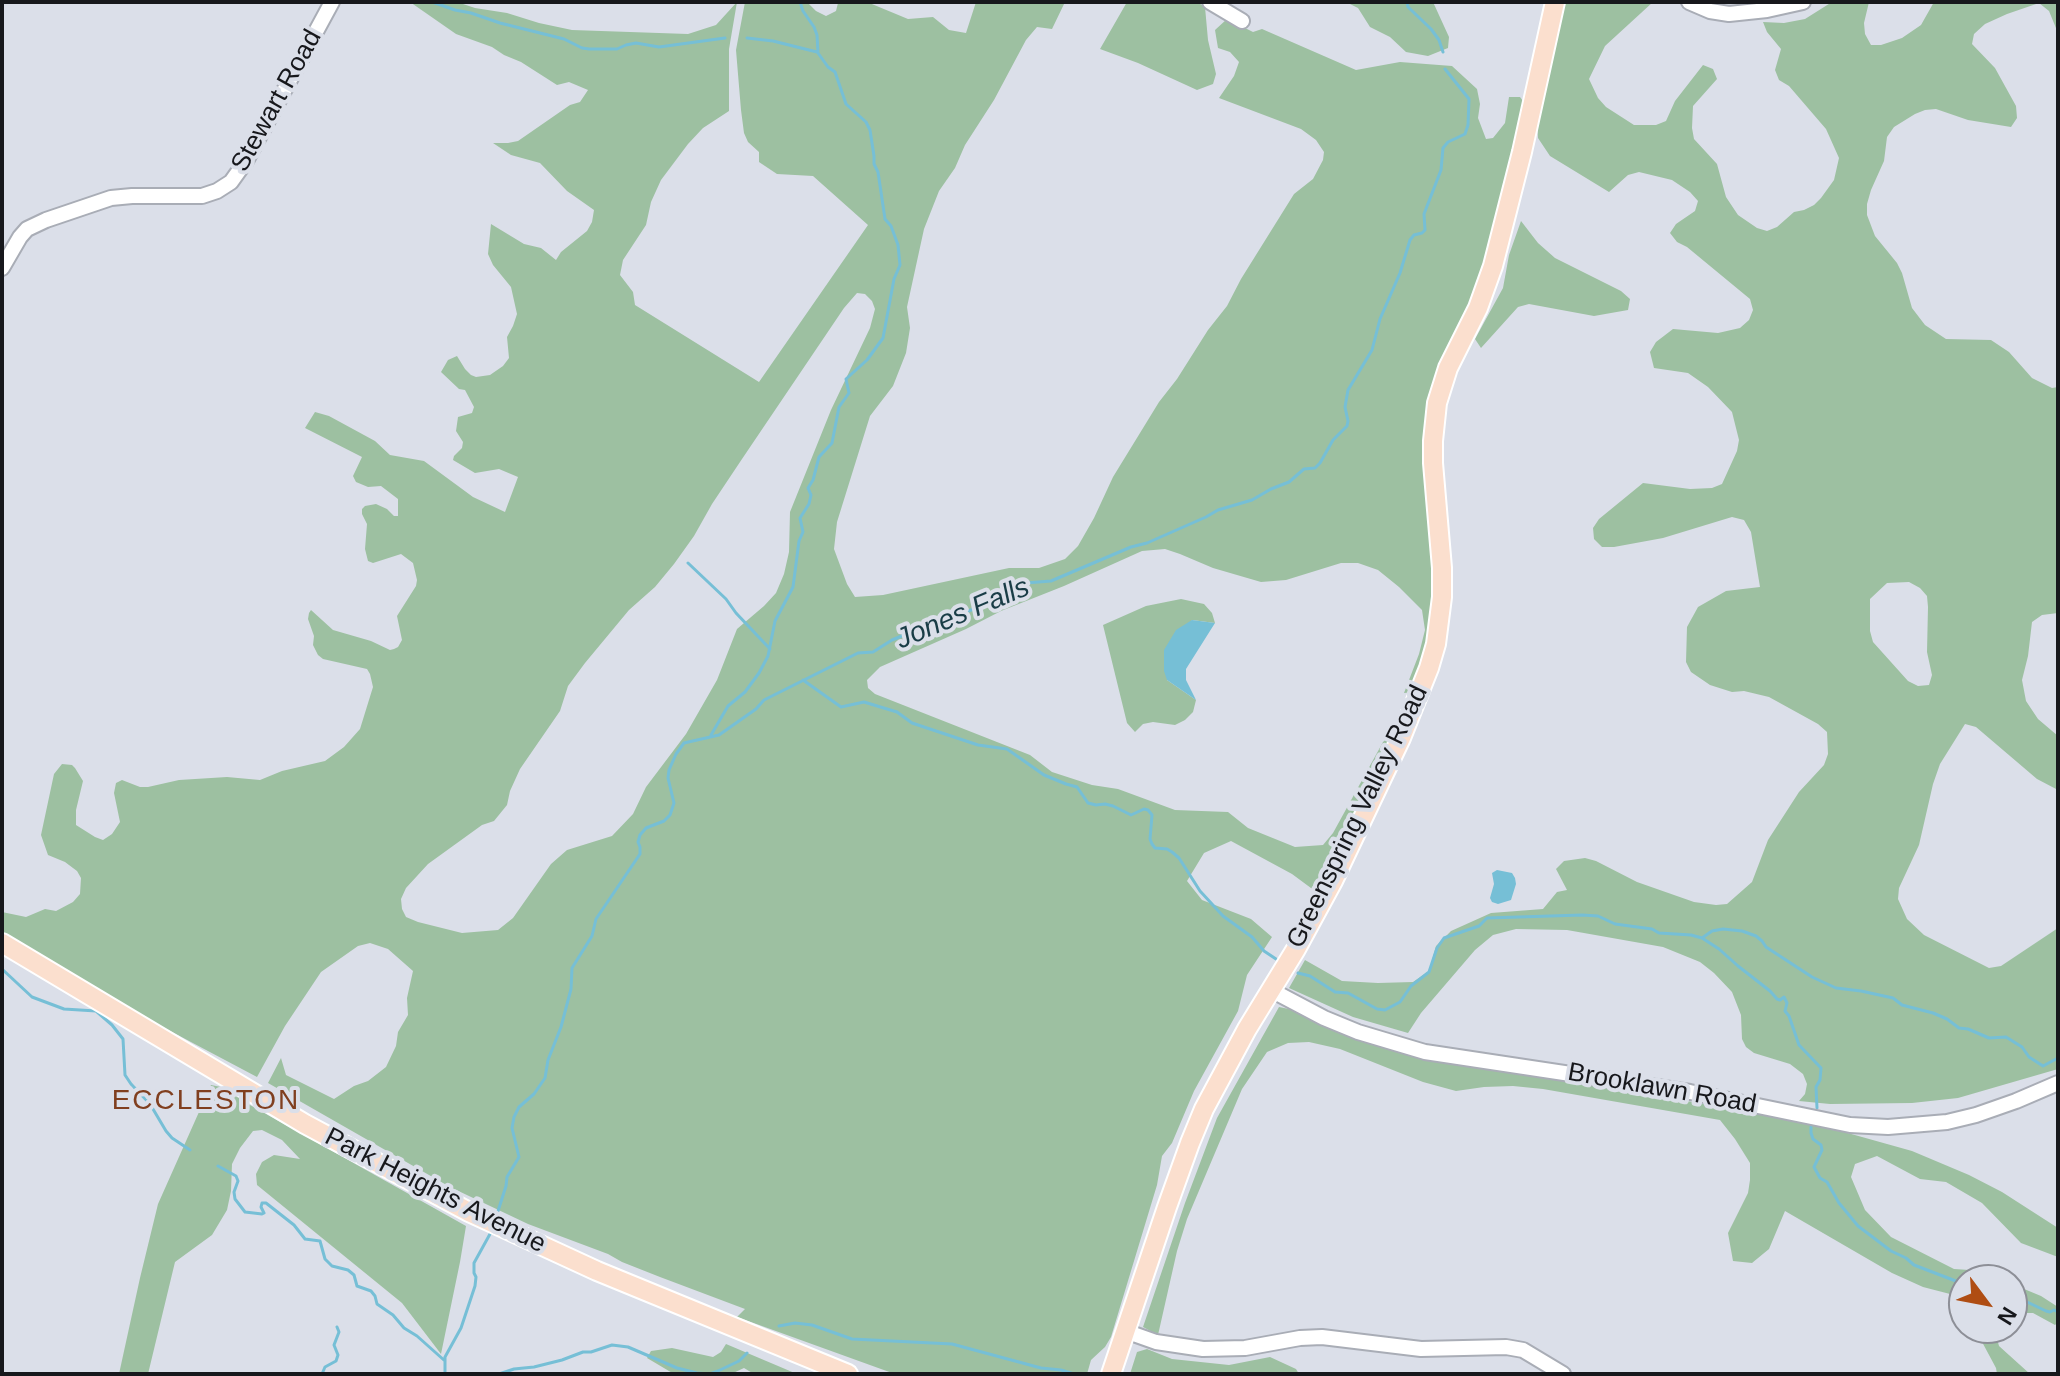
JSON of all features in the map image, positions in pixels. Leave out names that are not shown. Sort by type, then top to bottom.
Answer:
[{"type":"main road","name":"Greenspring Valley Road","points":[[1111,1374],[1195,1131],[1224,1070],[1316,914],[1358,830],[1406,727],[1436,644],[1442,597],[1433,463],[1437,403],[1448,368],[1478,308],[1493,266],[1555,2]]},
{"type":"main road","name":"Park Heights Avenue","points":[[2,943],[294,1117],[421,1187],[597,1271],[848,1374]]},
{"type":"street","name":"Stewart Road","points":[[2,268],[27,229],[46,220],[111,198],[202,196],[231,182],[246,161],[332,2]]},
{"type":"street","points":[[1210,2],[1242,21]]},
{"type":"street","points":[[1689,2],[1710,11],[1729,14],[1803,2]]},
{"type":"street","name":"Brooklawn Road","points":[[1271,990],[1358,1032],[1425,1052],[1690,1092],[1850,1125],[1888,1127],[1947,1122],[2016,1101],[2058,1083]]},
{"type":"street","points":[[1125,1331],[1156,1342],[1203,1349],[1245,1348],[1322,1337],[1421,1349],[1506,1347],[1523,1350],[1563,1374]]},
{"type":"green space","points":[[410,2],[457,2],[572,30],[688,34],[716,25],[737,2],[729,49],[729,111],[703,128],[661,180],[651,202],[646,225],[623,260],[620,275],[633,292],[635,305],[759,382],[868,225],[813,176],[777,174],[759,162],[759,152],[748,142],[744,133],[741,110],[736,50],[745,2],[807,2],[826,16],[836,11],[838,3],[867,2],[908,19],[933,17],[949,30],[966,33],[976,2],[1065,2],[1052,29],[1037,27],[1026,40],[939,191],[924,229],[907,307],[910,328],[906,353],[893,386],[870,416],[837,522],[834,549],[855,597],[883,595],[1009,568],[1039,568],[1065,559],[1078,546],[1113,477],[1159,402],[1227,306],[1294,194],[1313,179],[1323,160],[1324,152],[1316,140],[1301,129],[1219,98],[1234,76],[1239,62],[1230,52],[1218,48],[1215,30],[1227,19],[1253,32],[1262,29],[1356,70],[1400,62],[1452,66],[1477,89],[1480,104],[1478,118],[1486,139],[1493,138],[1505,123],[1509,97],[1520,97],[1526,105],[1480,284],[1439,369],[1436,609],[1429,649],[1413,692],[1404,693],[1425,630],[1422,610],[1378,570],[1358,563],[1341,563],[1286,580],[1261,582],[1165,549],[1142,551],[1001,611],[880,667],[867,680],[868,688],[875,694],[1030,755],[1052,772],[1092,785],[1118,789],[1175,810],[1228,812],[1248,828],[1295,847],[1323,845],[1333,833],[1383,742],[1395,730],[1315,891],[1292,874],[1231,841],[1204,853],[1187,881],[1202,900],[1251,919],[1272,937],[1247,975],[1238,1011],[1194,1091],[1172,1143],[1162,1156],[1157,1185],[1111,1337],[1091,1360],[1087,1374],[895,1374],[737,1317],[745,1309],[528,1224],[450,1187],[268,1083],[281,1058],[286,1075],[334,1099],[368,1081],[386,1067],[396,1046],[398,1032],[408,1015],[407,998],[413,971],[388,949],[370,943],[358,946],[321,972],[285,1026],[257,1077],[140,1015],[2,934],[2,912],[26,917],[45,909],[56,911],[73,902],[80,894],[81,878],[77,871],[48,855],[41,835],[54,774],[62,764],[72,765],[83,781],[76,825],[103,840],[112,834],[120,822],[114,793],[116,783],[122,780],[148,787],[179,780],[227,777],[260,780],[282,771],[325,761],[344,747],[360,729],[373,687],[370,674],[367,669],[323,659],[318,655],[313,645],[309,613],[311,610],[333,630],[394,649],[402,640],[397,616],[417,580],[413,563],[401,554],[373,563],[368,561],[365,549],[367,524],[362,509],[376,504],[398,516],[398,499],[381,486],[368,487],[356,482],[353,476],[362,457],[305,428],[315,412],[329,416],[375,441],[390,455],[424,461],[473,497],[505,512],[518,477],[499,469],[475,473],[453,460],[463,442],[456,431],[458,417],[472,413],[474,407],[465,390],[459,389],[441,372],[448,360],[457,356],[471,375],[490,375],[509,358],[507,337],[517,314],[511,287],[488,254],[491,224],[524,244],[541,248],[556,260],[561,252],[587,231],[592,222],[594,210],[567,191],[540,163],[511,155],[493,143],[518,141],[570,105],[580,102],[588,90],[569,82],[557,85],[492,47],[456,34]],"holes":[[[857,293],[865,294],[875,309],[870,328],[831,410],[790,512],[789,552],[776,593],[737,629],[717,680],[686,734],[646,787],[633,814],[612,836],[567,850],[551,864],[513,918],[498,930],[462,933],[406,917],[401,899],[406,888],[428,864],[482,825],[494,821],[507,805],[520,769],[560,711],[568,686],[629,610],[655,587],[674,564],[844,308]]]},
{"type":"green space","points":[[1127,2],[1197,2],[1205,7],[1216,74],[1213,84],[1197,90],[1100,49]]},
{"type":"green space","points":[[1346,2],[1433,2],[1449,37],[1448,48],[1428,56],[1406,52],[1390,37],[1370,27],[1358,8]]},
{"type":"green space","points":[[1562,2],[1653,2],[1605,46],[1589,79],[1598,98],[1606,107],[1634,125],[1656,125],[1666,121],[1675,101],[1703,65],[1713,69],[1717,79],[1693,106],[1694,139],[1717,164],[1726,197],[1738,215],[1767,231],[1821,198],[1834,180],[1839,158],[1826,129],[1789,86],[1779,80],[1775,70],[1781,49],[1763,22],[1784,23],[1805,19],[1832,2],[1869,2],[1865,34],[1871,45],[1881,45],[1902,38],[1921,25],[1934,2],[2058,2],[2058,33],[2049,11],[2039,3],[1985,24],[1974,34],[1972,44],[1995,68],[2016,106],[2017,118],[2011,127],[1968,120],[1936,109],[1915,114],[1894,127],[1887,137],[1884,161],[1871,190],[1867,215],[1875,236],[1897,263],[1912,308],[1925,325],[1946,339],[1991,340],[2009,352],[2032,378],[2052,388],[2058,387],[2058,613],[2042,615],[2032,622],[2022,680],[2026,701],[2038,719],[2058,736],[2058,790],[2037,779],[1976,727],[1965,724],[1940,764],[1919,845],[1899,888],[1898,899],[1907,919],[1924,935],[1989,968],[2001,966],[2058,928],[2058,1069],[1958,1098],[1912,1103],[1830,1104],[1799,1101],[1805,1094],[1807,1084],[1803,1074],[1790,1064],[1754,1053],[1746,1047],[1742,1039],[1741,1015],[1732,992],[1700,962],[1663,947],[1567,930],[1516,929],[1493,935],[1475,950],[1421,1013],[1408,1033],[1353,1017],[1289,988],[1305,960],[1342,981],[1413,982],[1429,971],[1436,946],[1451,931],[1491,913],[1543,909],[1557,892],[1567,890],[1556,869],[1564,861],[1585,858],[1637,882],[1694,902],[1727,904],[1752,882],[1768,840],[1799,792],[1824,765],[1828,754],[1827,732],[1818,724],[1769,697],[1744,691],[1732,692],[1710,685],[1691,672],[1686,662],[1687,627],[1698,607],[1726,591],[1760,587],[1751,532],[1744,520],[1732,517],[1663,538],[1614,547],[1602,547],[1594,539],[1593,528],[1599,519],[1643,483],[1690,489],[1712,488],[1722,484],[1739,440],[1732,412],[1708,387],[1688,373],[1654,368],[1650,352],[1656,342],[1673,329],[1718,333],[1740,328],[1749,320],[1753,310],[1750,299],[1677,242],[1670,233],[1676,224],[1695,211],[1698,201],[1690,192],[1672,180],[1639,172],[1628,175],[1609,192],[1550,156],[1538,138],[1537,120],[1554,54]],"holes":[[[1909,582],[1927,596],[1927,652],[1932,675],[1929,685],[1918,686],[1908,681],[1873,642],[1870,599],[1887,583]]]},
{"type":"green space","points":[[1521,221],[1555,258],[1621,291],[1630,299],[1628,310],[1594,316],[1529,304],[1518,307],[1481,348],[1475,339],[1503,288],[1509,255]]},
{"type":"green space","points":[[1181,599],[1204,604],[1212,613],[1215,623],[1192,620],[1167,680],[1196,700],[1193,712],[1175,725],[1153,722],[1143,724],[1135,732],[1127,723],[1103,625],[1146,606]]},
{"type":"green space","points":[[1279,1007],[1372,1044],[1461,1064],[1723,1107],[1837,1130],[1912,1151],[2002,1192],[2058,1228],[2058,1257],[2021,1243],[1982,1203],[1946,1182],[1920,1179],[1877,1156],[1855,1164],[1851,1177],[1865,1210],[1891,1237],[1948,1266],[1948,1293],[1923,1287],[1892,1273],[1785,1211],[1769,1249],[1752,1263],[1733,1261],[1728,1233],[1748,1193],[1750,1163],[1720,1120],[1543,1089],[1513,1086],[1456,1091],[1423,1082],[1340,1049],[1309,1042],[1288,1043],[1267,1052],[1242,1089],[1187,1219],[1158,1335],[1143,1327],[1217,1118]]},
{"type":"green space","points":[[211,1085],[221,1087],[466,1226],[441,1354],[402,1303],[257,1185],[256,1174],[262,1162],[274,1155],[300,1159],[282,1140],[262,1130],[253,1131],[232,1164],[227,1210],[212,1235],[175,1262],[148,1374],[119,1374],[158,1204]]},
{"type":"green space","points":[[2028,1291],[2058,1307],[2058,1322],[2055,1325],[2028,1313]]},
{"type":"green space","points":[[726,1344],[797,1374],[754,1374],[744,1368],[731,1374],[674,1374],[647,1358],[651,1351],[672,1348],[713,1357]]},
{"type":"green space","points":[[1983,1344],[1998,1344],[2030,1374],[1997,1374]]},
{"type":"green space","points":[[1147,1349],[1172,1359],[1229,1365],[1270,1357],[1296,1369],[1299,1374],[1130,1374],[1137,1352]]},
{"type":"water","points":[[1192,620],[1215,623],[1186,669],[1186,680],[1196,700],[1167,680],[1164,671],[1164,650],[1176,630]]},
{"type":"water","points":[[1497,870],[1512,873],[1516,884],[1511,900],[1498,904],[1490,898],[1494,884],[1492,873]]},
{"type":"waterway","points":[[432,2],[564,39],[589,49],[617,49],[636,43],[659,47],[725,38]]},
{"type":"waterway","points":[[711,735],[728,706],[745,692],[768,656],[775,621],[793,587],[803,532],[800,518],[811,495],[808,488],[819,457],[832,443],[839,407],[849,393],[846,379],[867,360],[883,338],[894,279],[900,265],[898,245],[885,219],[870,130],[866,122],[846,104],[835,72],[818,53],[817,35],[800,2]]},
{"type":"waterway","name":"Jones Falls","points":[[1407,2],[1408,7],[1439,40],[1443,52]]},
{"type":"waterway","points":[[747,38],[817,52]]},
{"type":"waterway","name":"Jones Falls","points":[[498,1211],[507,1177],[519,1157],[512,1128],[514,1117],[545,1078],[571,989],[572,968],[592,936],[596,919],[640,854],[640,835],[646,828],[664,821],[670,815],[674,803],[669,770],[684,743],[719,735],[764,700],[858,653],[873,652],[892,640],[926,626],[1005,598],[1018,586],[1051,581],[1147,543],[1218,510],[1252,500],[1289,482],[1304,469],[1315,468],[1333,440],[1347,426],[1345,407],[1348,390],[1372,350],[1380,319],[1410,240],[1425,230],[1424,214],[1441,170],[1443,148],[1465,134],[1468,125],[1469,99],[1445,69]]},
{"type":"waterway","points":[[688,563],[726,599],[770,649]]},
{"type":"waterway","points":[[803,680],[841,707],[864,702],[897,712],[912,723],[978,745],[1007,749],[1044,775],[1077,787],[1088,803],[1113,806],[1131,815],[1148,810],[1152,815],[1150,839],[1155,848],[1167,849],[1179,858],[1200,891],[1223,916],[1276,959]]},
{"type":"waterway","points":[[1298,973],[1310,976],[1335,992],[1348,993],[1377,1009],[1385,1010],[1400,1002],[1411,986],[1429,972],[1444,938],[1479,926],[1487,918],[1598,916],[1615,924],[1702,938],[1712,931],[1723,929],[1742,931],[1756,936],[1766,947],[1812,977],[1836,988],[1893,998],[1902,1005],[1947,1019],[1959,1028],[1989,1038],[2006,1037],[2043,1066],[2058,1058]]},
{"type":"waterway","points":[[1702,938],[1777,999],[1784,997],[1787,1003],[1785,1011],[1799,1045],[1821,1068],[1816,1087],[1817,1108]]},
{"type":"waterway","points":[[2,969],[32,997],[64,1009],[96,1011],[112,1025],[123,1039],[125,1075],[150,1104],[172,1138],[190,1150]]},
{"type":"waterway","points":[[1811,1127],[1813,1139],[1822,1150],[1814,1167],[1858,1226],[1914,1265],[1948,1278]]},
{"type":"waterway","points":[[218,1166],[236,1176],[235,1199],[245,1212],[262,1214],[262,1203],[266,1203],[294,1225],[305,1239],[320,1241],[325,1259],[332,1266],[354,1275],[357,1286],[371,1291],[377,1304],[445,1361]]},
{"type":"waterway","name":"Jones Falls","points":[[445,1374],[445,1357],[461,1328],[475,1286],[474,1263],[490,1234]]},
{"type":"waterway","points":[[2028,1302],[2046,1311],[2058,1312]]},
{"type":"waterway","points":[[779,1326],[795,1323],[812,1325],[852,1339],[952,1344],[1074,1374]]},
{"type":"waterway","points":[[322,1374],[338,1355],[334,1345],[339,1332],[337,1327]]},
{"type":"waterway","points":[[499,1374],[612,1345],[628,1347],[677,1368],[710,1374],[739,1361],[747,1353]]},
{"type":"district","name":"ECCLESTON","points":[[206,1101]]}]
